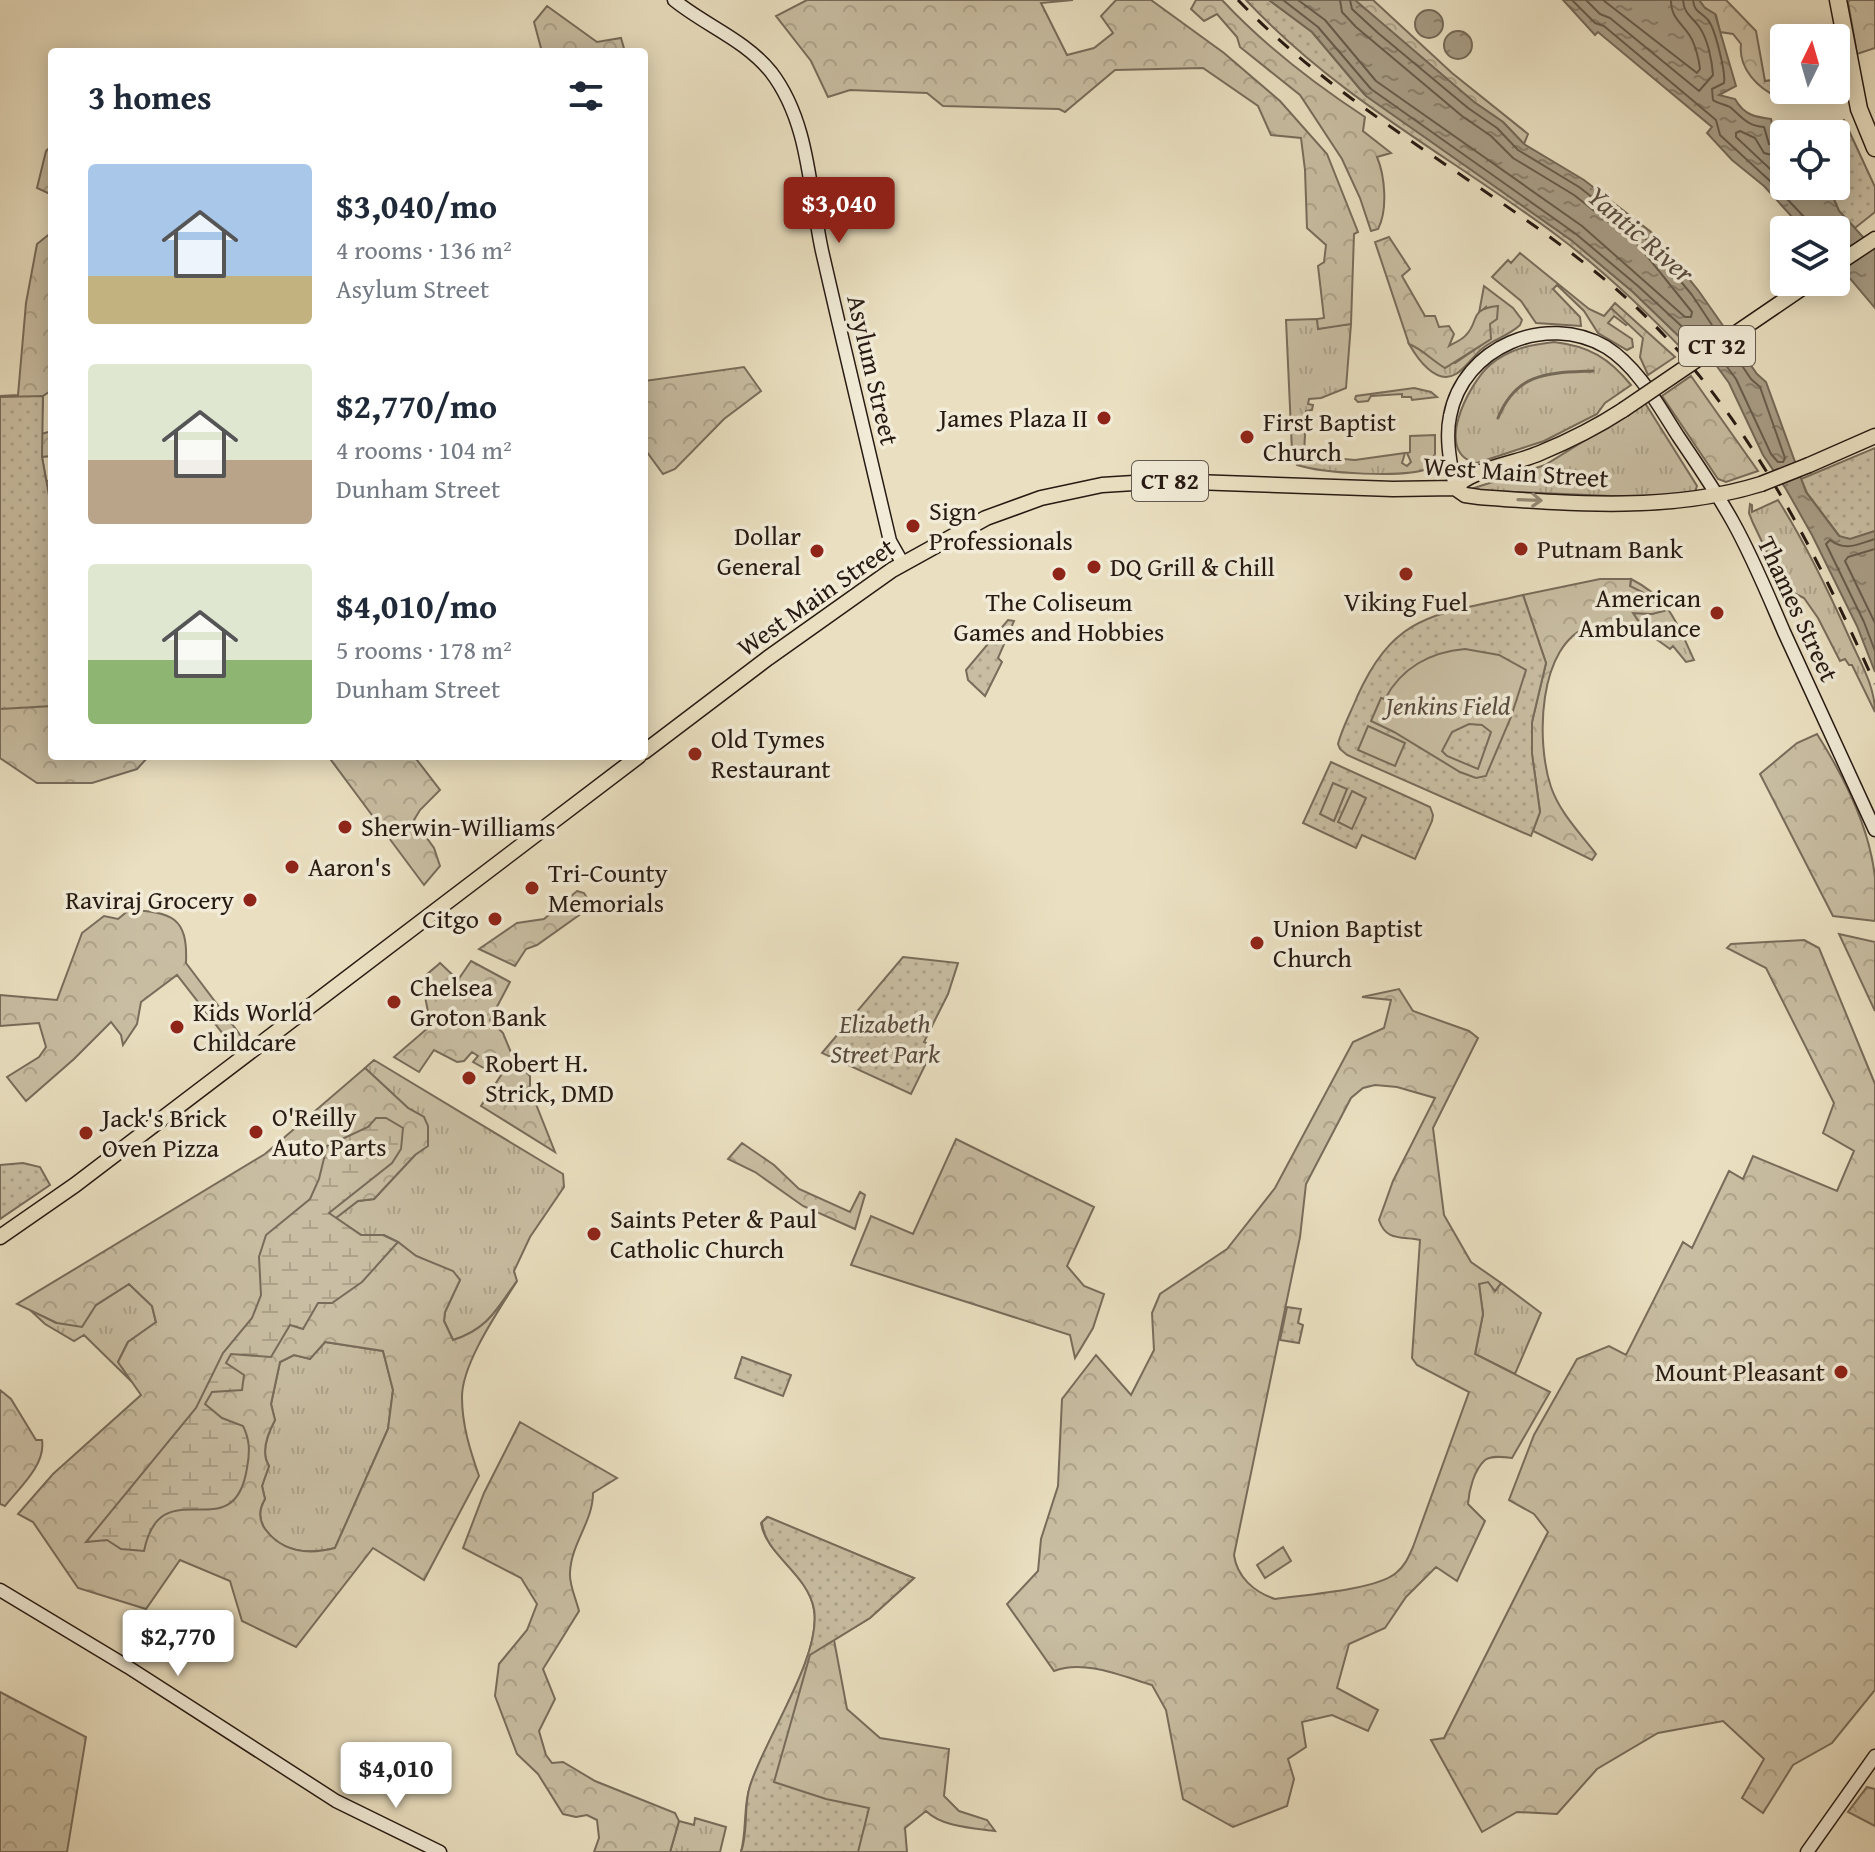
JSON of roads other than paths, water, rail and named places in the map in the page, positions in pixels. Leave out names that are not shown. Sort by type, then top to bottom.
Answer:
[{"type":"highway","points":[[1838,0],[1859,109],[1875,148]]},
{"type":"main road","points":[[1850,256],[1875,239]]},
{"type":"main road","name":"CT 32","points":[[1455,488],[1466,477],[1540,453],[1589,430],[1790,296]]},
{"type":"main road","name":"West Main Street","points":[[648,749],[793,640],[903,564],[963,529],[1007,509],[1064,492],[1102,485],[1166,481],[1393,489],[1455,488],[1472,496],[1612,503],[1672,502],[1717,496],[1761,484],[1875,436]]},
{"type":"main road","points":[[0,1237],[75,1185],[634,760]]},
{"type":"street","name":"Asylum Street","points":[[674,0],[752,52],[778,83],[793,112],[800,131],[822,249],[890,541],[903,564]]},
{"type":"street","name":"Thames Street","points":[[1455,488],[1448,424],[1462,383],[1476,364],[1495,350],[1523,337],[1550,333],[1591,340],[1623,361],[1656,403],[1741,538],[1875,830]]},
{"type":"street","points":[[0,1590],[128,1667],[336,1801],[440,1852]]},
{"type":"street","points":[[1807,1852],[1875,1756]]},
{"type":"water","name":"Yantic River","points":[[1269,0],[1355,0],[1474,102],[1503,122],[1524,144],[1584,180],[1651,232],[1766,382],[1806,492],[1839,536],[1850,539],[1875,531],[1875,672],[1857,626],[1812,535],[1763,455],[1729,383],[1713,361],[1691,348],[1633,292],[1571,240],[1366,96],[1312,32]]},
{"type":"water","points":[[1563,0],[1699,0],[1715,14],[1736,86],[1719,95],[1735,99],[1750,114],[1771,119],[1770,193],[1732,160],[1707,133],[1712,127],[1598,32],[1595,35]]},
{"type":"water","points":[[1429,10],[1439,14],[1443,24],[1439,34],[1429,38],[1419,34],[1415,24],[1419,14]]},
{"type":"water","points":[[1458,31],[1468,35],[1472,45],[1468,55],[1458,59],[1448,55],[1444,45],[1448,35]]},
{"type":"water","points":[[1777,200],[1834,200],[1844,216],[1791,216]]},
{"type":"water","points":[[1850,223],[1875,250],[1875,308],[1850,279]]},
{"type":"waterway","points":[[1498,418],[1515,391],[1525,383],[1549,374],[1593,371]]},
{"type":"railway","points":[[1238,0],[1280,41],[1325,78],[1563,247],[1654,324],[1731,417],[1764,468],[1823,574],[1875,684]]},
{"type":"place","name":"James Plaza II","points":[[1104,418]]},
{"type":"place","name":"First Baptist Church","points":[[1247,437]]},
{"type":"place","name":"Sign Professionals","points":[[913,526]]},
{"type":"place","name":"Putnam Bank","points":[[1521,549]]},
{"type":"place","name":"Dollar General","points":[[817,551]]},
{"type":"place","name":"DQ Grill & Chill","points":[[1094,567]]},
{"type":"place","name":"The Coliseum Games and Hobbies","points":[[1059,574]]},
{"type":"place","name":"Viking Fuel","points":[[1406,574]]},
{"type":"place","name":"American Ambulance","points":[[1717,613]]},
{"type":"place","name":"Old Tymes Restaurant","points":[[695,754]]},
{"type":"place","name":"Sherwin-Williams","points":[[345,827]]},
{"type":"place","name":"Aaron's","points":[[292,867]]},
{"type":"place","name":"Tri-County Memorials","points":[[532,888]]},
{"type":"place","name":"Raviraj Grocery","points":[[250,900]]},
{"type":"place","name":"Citgo","points":[[495,919]]},
{"type":"place","name":"Union Baptist Church","points":[[1257,943]]},
{"type":"place","name":"Chelsea Groton Bank","points":[[394,1002]]},
{"type":"place","name":"Kids World Childcare","points":[[177,1027]]},
{"type":"place","name":"Robert H. Strick, DMD","points":[[469,1078]]},
{"type":"place","name":"O'Reilly Auto Parts","points":[[256,1132]]},
{"type":"place","name":"Jack's Brick Oven Pizza","points":[[86,1133]]},
{"type":"place","name":"Saints Peter & Paul Catholic Church","points":[[594,1234]]},
{"type":"place","name":"Mount Pleasant","points":[[1841,1372]]},
{"type":"park label","name":"Jenkins Field","points":[[1448,706]]},
{"type":"park label","name":"Elizabeth Street Park","points":[[885,1039]]}]
